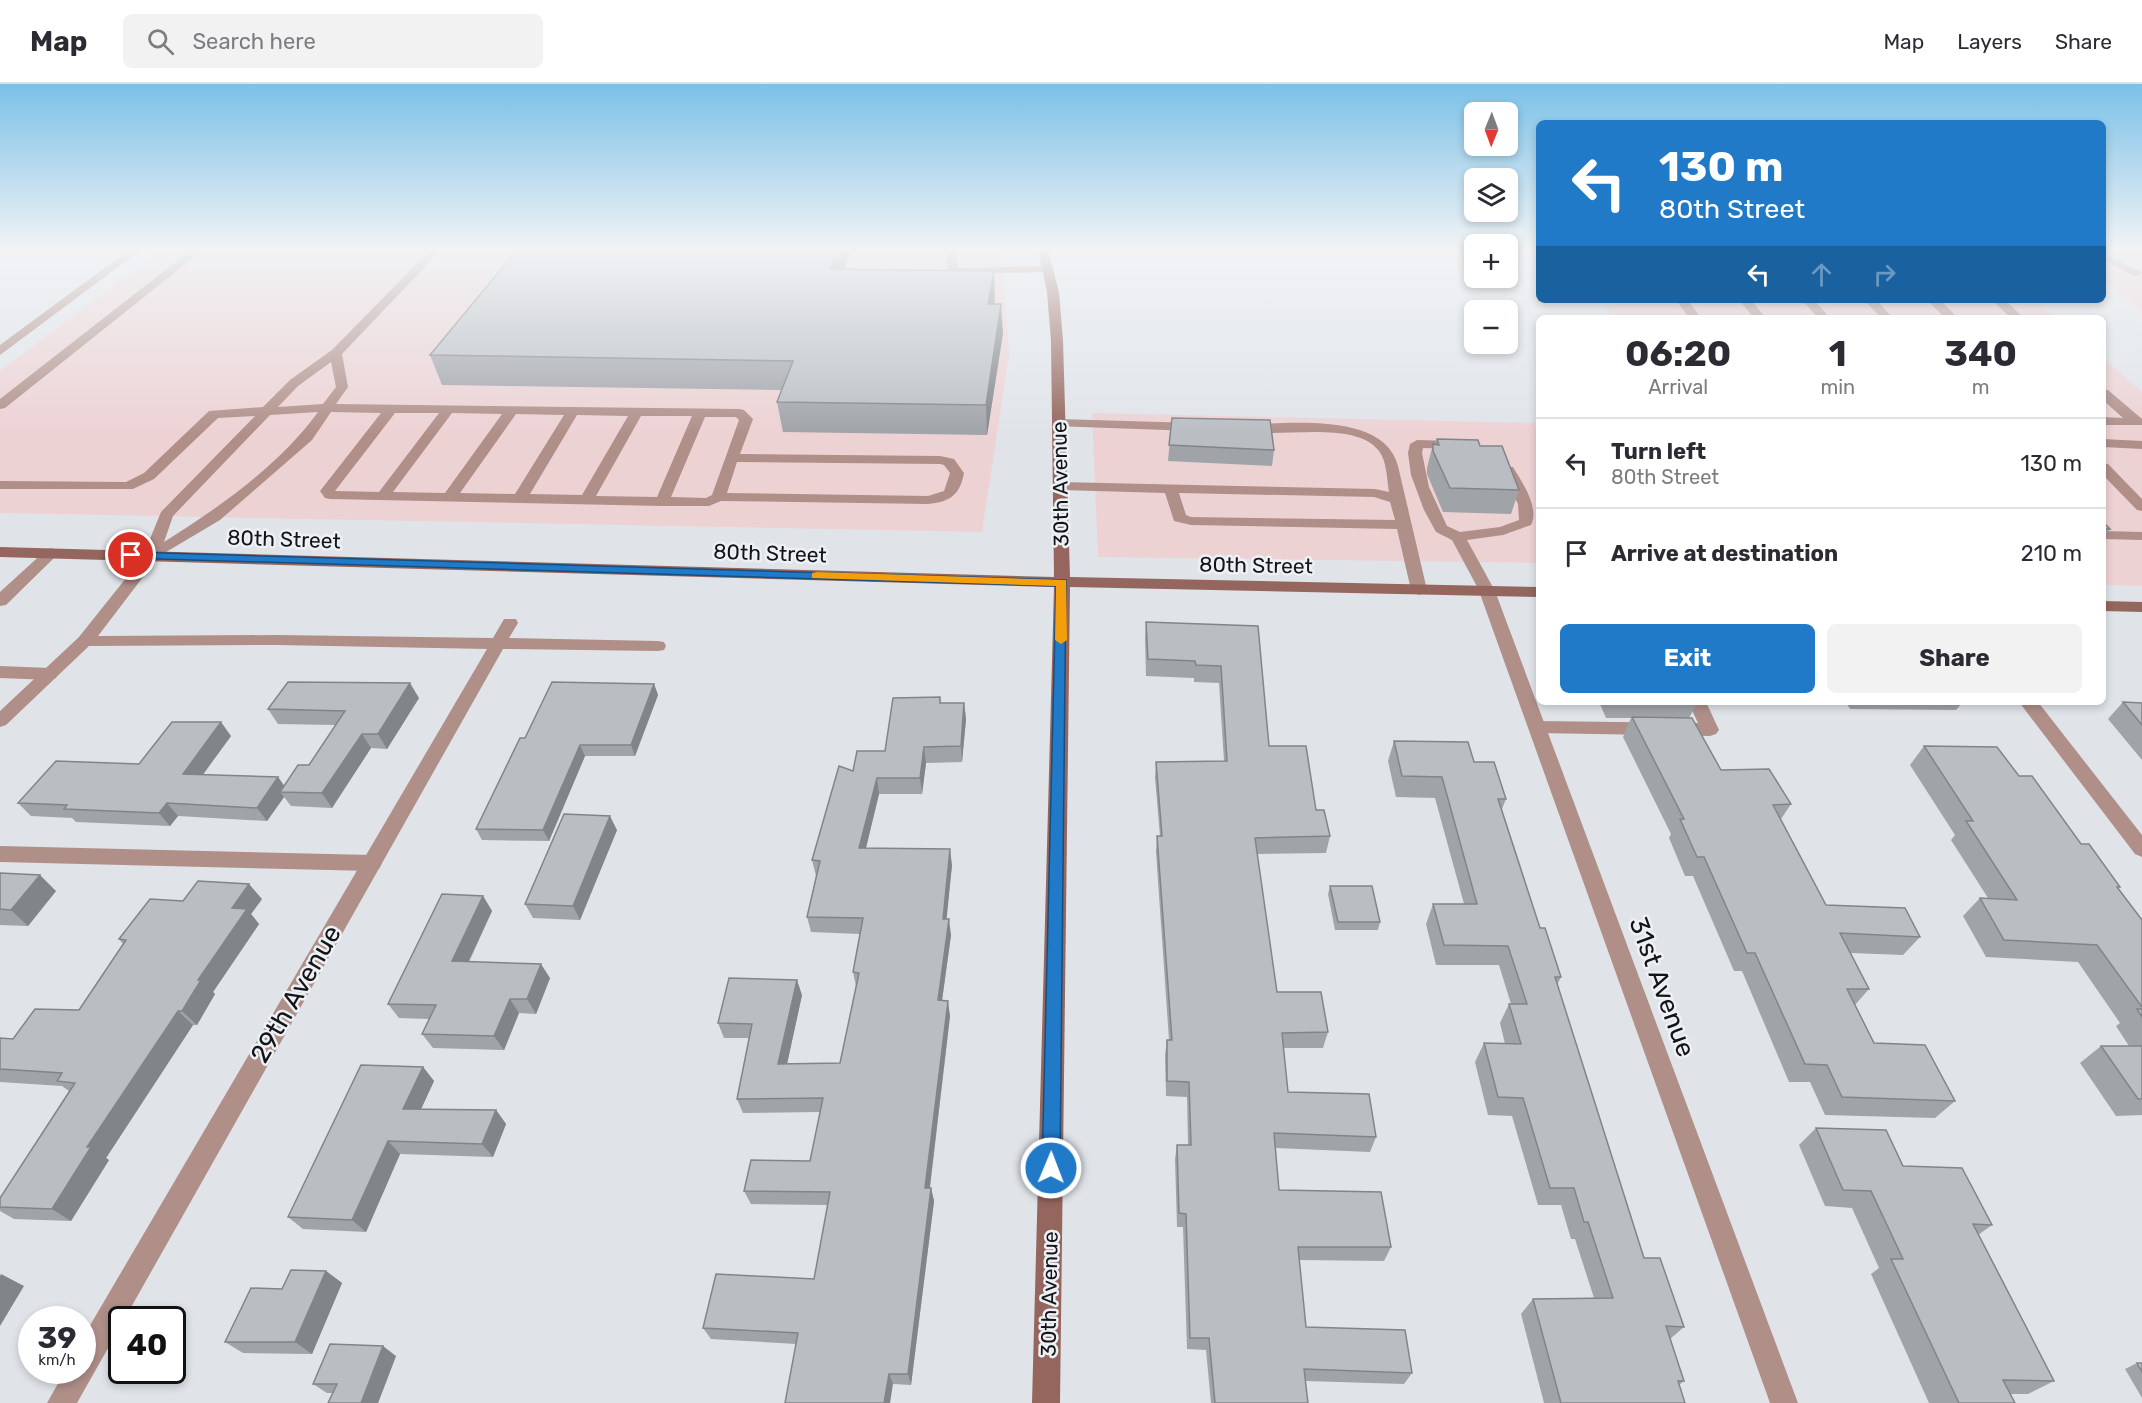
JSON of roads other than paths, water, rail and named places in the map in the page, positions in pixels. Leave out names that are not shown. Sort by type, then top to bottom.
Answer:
[{"type":"street","points":[[0,351],[53,312]]},
{"type":"street","points":[[0,405],[119,312]]},
{"type":"street","points":[[0,721],[85,641],[151,556],[166,515],[294,383],[336,353],[376,312]]},
{"type":"street","name":"30th Avenue","points":[[1047,1403],[1062,582],[1055,312]]},
{"type":"street","points":[[151,556],[215,517],[307,437],[342,387],[336,353]]},
{"type":"street","points":[[2106,395],[2139,422]]},
{"type":"street","points":[[0,485],[128,486],[149,476],[214,414],[326,408],[739,413],[746,419],[718,497]]},
{"type":"street","points":[[391,409],[327,491],[330,495],[700,503],[718,497],[928,500],[941,499],[950,495],[954,490],[957,473],[949,462],[940,460],[732,458]]},
{"type":"street","points":[[382,497],[448,410]]},
{"type":"street","points":[[449,498],[512,411]]},
{"type":"street","points":[[519,500],[573,411]]},
{"type":"street","points":[[586,501],[637,412]]},
{"type":"street","points":[[662,502],[700,413]]},
{"type":"street","points":[[2106,421],[2139,422]]},
{"type":"street","points":[[1059,423],[1209,427]]},
{"type":"street","points":[[1232,428],[1336,430],[1361,434],[1374,440],[1386,450],[1419,590]]},
{"type":"street","points":[[2106,443],[2142,445]]},
{"type":"street","points":[[1474,447],[1417,444],[1414,451],[1419,481],[1441,529],[1458,537],[1503,531],[1526,522],[1525,504],[1501,457]]},
{"type":"street","points":[[2106,470],[2142,507]]},
{"type":"street","points":[[1060,486],[1375,493],[1397,499]]},
{"type":"street","points":[[1171,488],[1179,518],[1191,521],[1403,525]]},
{"type":"street","points":[[2106,535],[2142,536]]},
{"type":"street","name":"31st Avenue","points":[[1458,537],[1487,591],[1784,1403]]},
{"type":"street","name":"80th Street","points":[[0,552],[1062,582],[1536,592]]},
{"type":"street","points":[[0,602],[51,553]]},
{"type":"street","points":[[2106,606],[2142,607]]},
{"type":"street","name":"29th Avenue","points":[[96,1342],[510,623]]},
{"type":"street","points":[[85,641],[277,640],[658,646]]},
{"type":"street","points":[[0,672],[50,674]]},
{"type":"street","points":[[1537,727],[1710,730],[1698,705]]},
{"type":"street","points":[[2030,705],[2142,849]]},
{"type":"street","points":[[0,854],[372,863]]},
{"type":"street","points":[[61,1403],[72,1384]]}]
